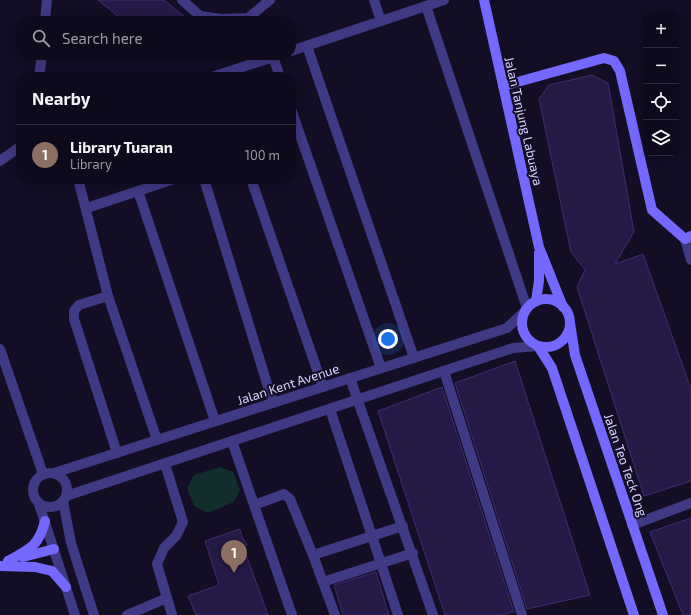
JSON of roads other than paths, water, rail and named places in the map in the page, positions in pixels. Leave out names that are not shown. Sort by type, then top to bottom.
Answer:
[{"type":"street","points":[[45,16],[47,0]]},
{"type":"street","points":[[182,0],[200,16]]},
{"type":"street","points":[[252,16],[270,0]]},
{"type":"street","points":[[374,0],[381,21]]},
{"type":"street","points":[[296,49],[444,0]]},
{"type":"street","name":"Jalan Tanjung Labuaya","points":[[484,0],[539,247]]},
{"type":"street","points":[[426,6],[526,310]]},
{"type":"street","points":[[307,46],[414,358]]},
{"type":"street","points":[[503,86],[604,58],[614,61],[620,71],[652,210],[688,238],[691,260]]},
{"type":"street","points":[[40,72],[41,60]]},
{"type":"street","points":[[226,72],[261,60]]},
{"type":"street","points":[[272,60],[278,72]]},
{"type":"street","points":[[296,139],[381,368]]},
{"type":"street","points":[[0,161],[16,150]]},
{"type":"street","points":[[80,184],[87,208],[108,296],[157,440]]},
{"type":"street","points":[[87,208],[159,184]]},
{"type":"street","points":[[206,184],[274,403]]},
{"type":"street","points":[[253,184],[323,387]]},
{"type":"street","points":[[138,191],[216,421]]},
{"type":"street","points":[[536,301],[539,281],[539,247]]},
{"type":"street","points":[[39,504],[48,508],[54,507],[65,498],[330,408],[513,348],[538,346],[549,347],[562,341],[568,333],[570,317],[564,307],[539,247]]},
{"type":"street","points":[[108,296],[79,305],[74,311],[74,319],[117,453]]},
{"type":"street","points":[[564,307],[551,300],[536,301],[526,310],[522,323],[525,335],[546,355],[552,368],[634,615]]},
{"type":"street","name":"Jalan Kent Avenue","points":[[54,473],[507,328],[526,310]]},
{"type":"street","name":"Jalan Teo Teck Ong","points":[[570,323],[575,355],[661,615]]},
{"type":"street","points":[[0,349],[43,474]]},
{"type":"street","points":[[444,371],[522,615]]},
{"type":"street","points":[[350,378],[413,553],[433,615]]},
{"type":"street","points":[[330,408],[398,615]]},
{"type":"street","points":[[232,441],[292,615]]},
{"type":"street","points":[[165,464],[183,522],[176,536],[164,548],[157,564],[172,615]]},
{"type":"street","points":[[75,615],[45,521],[39,504],[34,498],[32,487],[38,477],[43,474],[54,473],[59,475],[66,484],[65,498],[71,543],[94,615]]},
{"type":"street","points":[[254,505],[284,494],[290,499],[314,555],[335,615]]},
{"type":"street","points":[[632,525],[691,503]]},
{"type":"street","points":[[3,564],[30,549],[41,536],[45,521]]},
{"type":"street","points":[[314,555],[403,526]]},
{"type":"street","points":[[3,564],[71,543]]},
{"type":"street","points":[[323,582],[381,562],[413,553]]},
{"type":"street","points":[[3,564],[35,567],[52,571],[66,586]]},
{"type":"street","points":[[127,615],[167,598]]},
{"type":"place","name":"Library Tuaran","points":[[234,573]]}]
